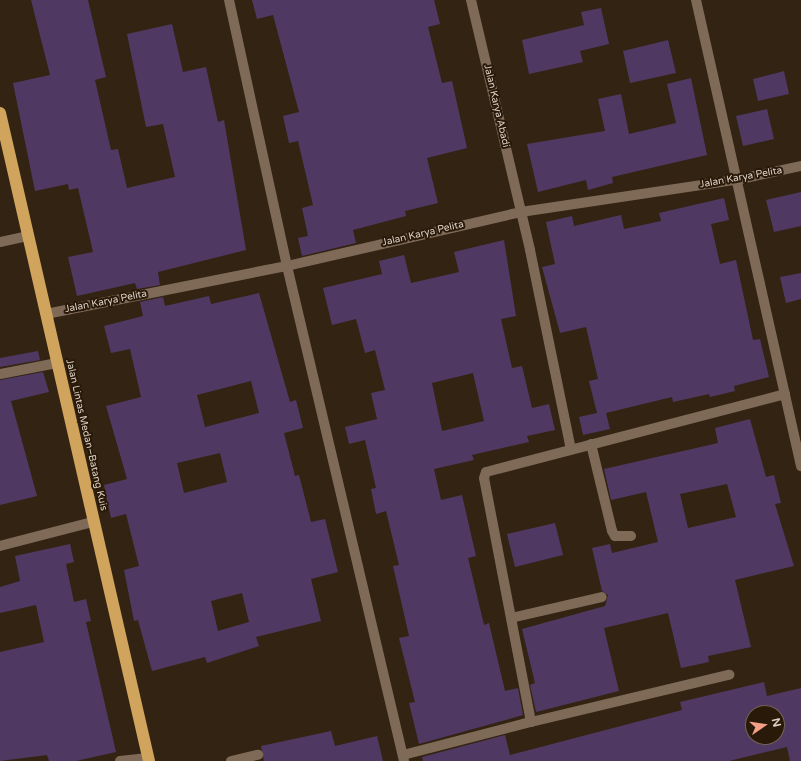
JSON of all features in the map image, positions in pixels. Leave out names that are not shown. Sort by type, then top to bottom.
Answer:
[{"type":"highway","name":"Jalan Lintas Medan–Batang Kuis","points":[[0,113],[2,135],[28,236],[149,759]]},
{"type":"street","points":[[229,0],[287,266],[403,758],[531,722],[729,675]]},
{"type":"street","name":"Jalan Karya Abadi","points":[[471,0],[521,212],[570,449]]},
{"type":"street","points":[[696,0],[801,466]]},
{"type":"street","name":"Jalan Karya Pelita","points":[[46,314],[287,266],[521,212],[736,180],[801,166]]},
{"type":"street","points":[[0,242],[28,236]]},
{"type":"street","points":[[0,374],[57,363]]},
{"type":"street","points":[[531,722],[484,476],[488,472],[570,449],[785,394]]},
{"type":"street","points":[[591,444],[612,530],[615,536],[631,536]]},
{"type":"street","points":[[0,546],[94,522]]},
{"type":"street","points":[[511,618],[602,596]]},
{"type":"street","points":[[231,761],[258,754]]},
{"type":"street","points":[[120,761],[149,759]]},
{"type":"building","points":[[31,0],[88,0],[106,77],[95,80],[111,150],[118,149],[127,188],[175,177],[163,124],[146,127],[127,34],[172,24],[183,72],[206,67],[218,122],[224,120],[246,250],[158,272],[160,285],[137,289],[135,283],[77,296],[68,257],[93,252],[78,188],[69,190],[68,184],[35,191],[13,83],[50,75]]},
{"type":"building","points":[[252,0],[434,0],[440,24],[428,27],[442,83],[452,81],[467,148],[427,158],[438,203],[405,211],[406,216],[353,230],[356,243],[302,256],[298,238],[308,236],[302,208],[313,205],[298,141],[289,143],[283,116],[299,112],[273,15],[257,19]]},
{"type":"building","points":[[601,8],[609,44],[580,51],[583,62],[529,74],[522,40],[584,25],[581,12]]},
{"type":"building","points":[[668,40],[676,73],[630,83],[623,51]]},
{"type":"building","points":[[784,71],[789,94],[758,101],[753,79]]},
{"type":"building","points":[[691,78],[707,155],[612,177],[613,183],[588,190],[586,180],[538,192],[527,144],[605,131],[598,99],[621,94],[629,134],[676,123],[667,84]]},
{"type":"building","points":[[767,109],[774,139],[743,146],[736,116]]},
{"type":"building","points":[[801,192],[801,226],[774,232],[766,200]]},
{"type":"building","points":[[724,198],[729,220],[711,224],[720,264],[736,260],[753,340],[760,339],[769,377],[734,386],[735,391],[710,397],[709,394],[673,402],[672,397],[606,413],[610,429],[583,435],[579,417],[597,413],[589,381],[598,379],[586,327],[560,333],[542,267],[555,264],[546,222],[572,216],[574,226],[621,215],[624,229],[661,221],[659,213]]},
{"type":"building","points":[[504,240],[516,316],[501,319],[512,368],[522,366],[532,408],[549,404],[555,430],[527,436],[529,442],[472,455],[474,460],[434,469],[441,500],[462,495],[476,556],[468,558],[484,625],[489,623],[505,691],[518,688],[523,715],[419,744],[409,703],[415,702],[399,638],[409,636],[393,566],[399,565],[386,511],[376,514],[371,489],[376,488],[365,440],[349,444],[345,427],[377,419],[371,393],[385,390],[375,350],[365,353],[356,319],[332,325],[323,288],[382,274],[379,261],[404,255],[411,283],[459,272],[454,252]],"holes":[[[473,373],[484,421],[442,431],[432,383]]]},
{"type":"building","points":[[801,273],[801,299],[786,303],[780,277]]},
{"type":"building","points":[[259,293],[290,402],[296,400],[303,428],[284,433],[295,476],[299,475],[311,522],[325,519],[338,572],[311,579],[321,621],[256,637],[259,646],[207,663],[205,657],[152,671],[138,620],[134,621],[124,570],[139,566],[126,514],[111,518],[104,485],[127,479],[106,406],[141,397],[130,349],[111,353],[104,326],[143,316],[140,302],[163,297],[165,306],[209,296],[211,304]],"holes":[[[251,381],[259,413],[205,427],[197,395]],[[220,453],[227,482],[184,493],[177,463]],[[242,593],[249,622],[218,631],[211,601]]]},
{"type":"building","points":[[38,351],[40,360],[0,367],[0,358]]},
{"type":"building","points":[[43,372],[49,392],[11,401],[37,496],[0,505],[0,380]]},
{"type":"building","points":[[750,419],[766,477],[774,475],[781,503],[775,504],[794,566],[735,580],[751,647],[708,656],[709,662],[681,668],[668,613],[604,628],[619,691],[536,712],[530,685],[535,683],[522,629],[605,606],[608,595],[602,591],[592,548],[610,544],[612,553],[658,542],[646,492],[611,500],[604,469],[718,443],[715,428]],"holes":[[[727,484],[736,517],[688,528],[680,494]]]},
{"type":"building","points":[[555,523],[563,555],[515,567],[507,534]]},
{"type":"building","points":[[70,544],[74,562],[66,564],[74,602],[86,599],[91,621],[86,622],[116,752],[76,761],[49,761],[47,755],[0,761],[0,652],[44,642],[36,605],[0,613],[0,587],[20,581],[15,556]]},
{"type":"building","points":[[764,682],[767,696],[801,688],[801,761],[790,761],[787,747],[729,761],[423,761],[422,757],[505,735],[510,755],[682,710],[680,702]]},
{"type":"building","points":[[331,731],[335,746],[377,736],[383,761],[264,761],[261,746]]}]
